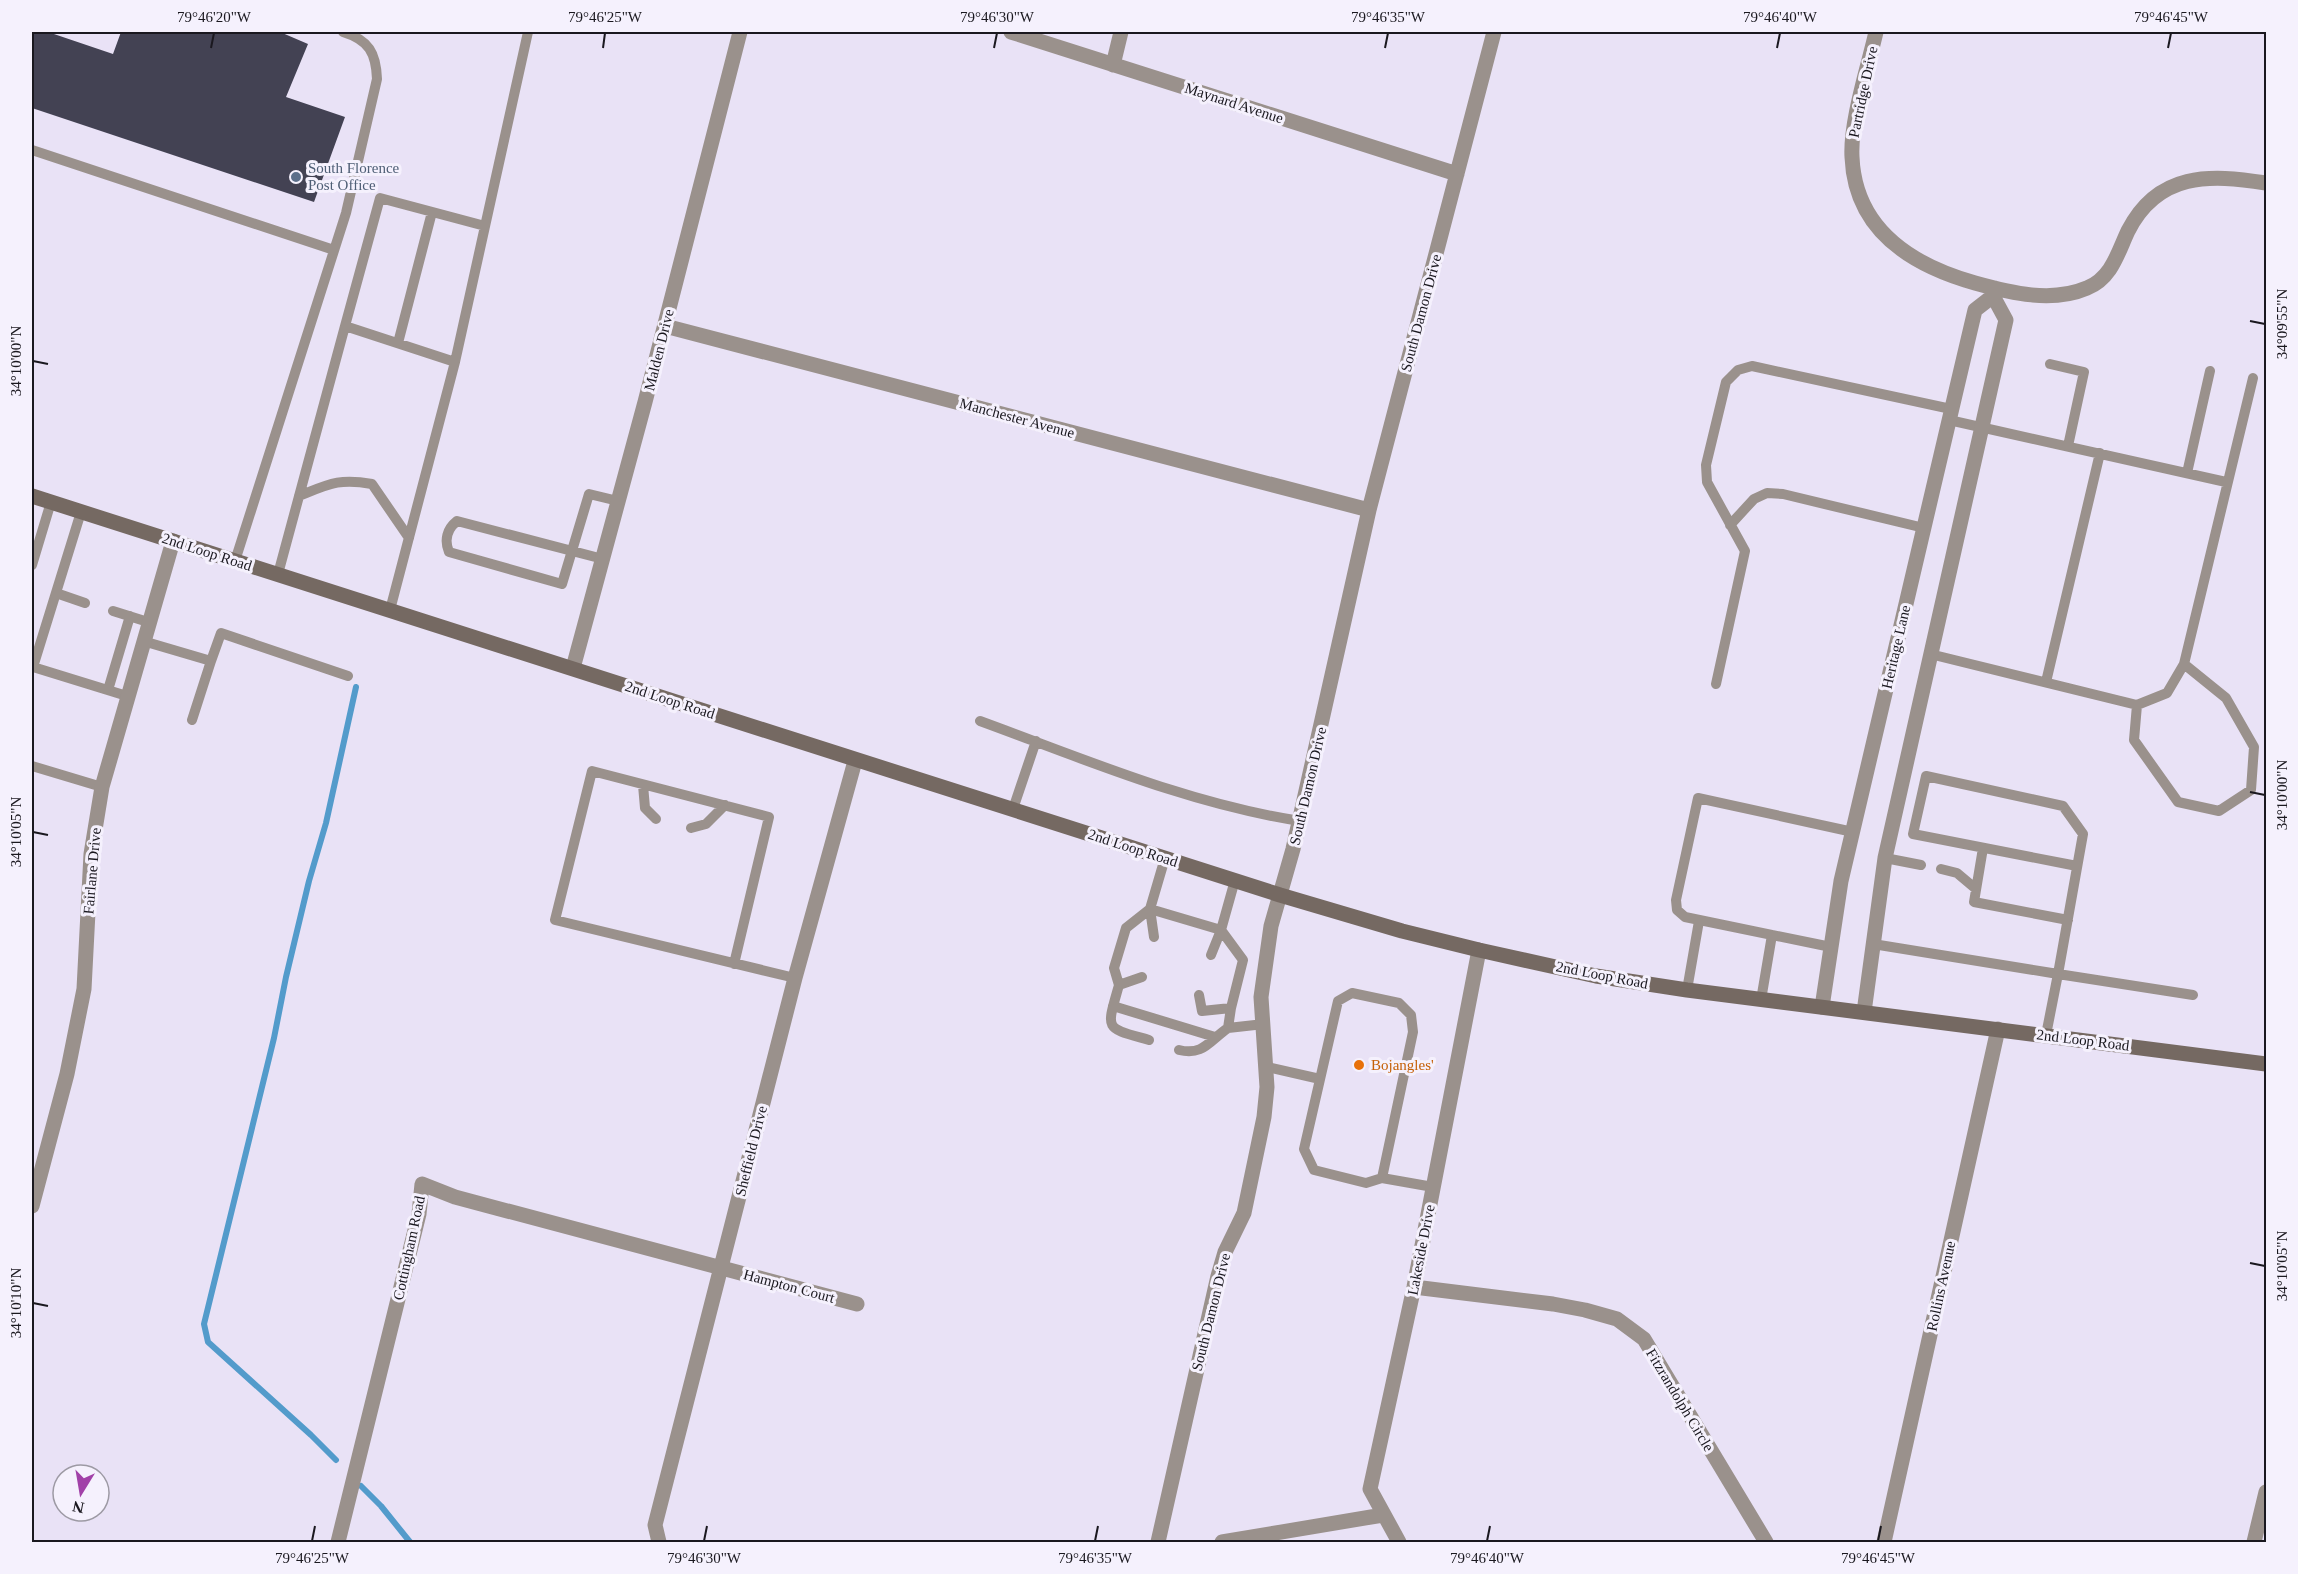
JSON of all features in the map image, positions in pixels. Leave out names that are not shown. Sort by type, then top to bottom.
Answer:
[{"type":"main road","name":"2nd Loop Road","points":[[32,496],[1280,895],[1402,931],[1596,976],[1761,1000],[2266,1064]]},
{"type":"street","name":"Malden Drive","points":[[573,668],[665,326],[740,32]]},
{"type":"street","name":"Maynard Avenue","points":[[1011,32],[1457,174]]},
{"type":"street","points":[[1113,65],[1122,32]]},
{"type":"street","name":"South Damon Drive","points":[[1158,1542],[1218,1276],[1225,1251],[1244,1213],[1264,1117],[1268,1087],[1262,998],[1270,926],[1300,821],[1369,510],[1494,32]]},
{"type":"street","name":"Partridge Drive","points":[[1876,32],[1853,137],[1852,156],[1856,191],[1862,207],[1872,221],[1897,246],[1917,260],[1954,277],[1994,292],[2052,295],[2088,288],[2110,270],[2142,209],[2166,190],[2187,181],[2209,177],[2266,183]]},
{"type":"street","points":[[1864,1012],[1885,858],[2006,320],[1994,292]]},
{"type":"street","name":"Heritage Lane","points":[[1822,1007],[1841,881],[1975,310],[1994,292]]},
{"type":"street","name":"Manchester Avenue","points":[[665,326],[1369,510]]},
{"type":"street","name":"Fairlane Drive","points":[[32,1206],[67,1074],[84,989],[91,854],[102,788],[173,541]]},
{"type":"street","name":"Sheffield Drive","points":[[659,1542],[655,1525],[795,978],[855,760]]},
{"type":"street","name":"Lakeside Drive","points":[[1399,1542],[1370,1489],[1414,1287],[1479,950]]},
{"type":"street","name":"Rollins Avenue","points":[[1884,1542],[1998,1029]]},
{"type":"street","name":"Cottingham Road","points":[[338,1542],[419,1215],[422,1184],[455,1197],[721,1267]]},
{"type":"street","name":"Hampton Court","points":[[721,1267],[857,1304]]},
{"type":"street","name":"Fitzrandolph Circle","points":[[1414,1287],[1553,1304],[1617,1319],[1644,1339],[1766,1542]]},
{"type":"street","points":[[2254,1542],[2266,1492]]},
{"type":"street","points":[[1222,1542],[1383,1515]]},
{"type":"lane","points":[[235,561],[346,213],[377,79],[376,62],[371,49],[351,34],[343,32]]},
{"type":"lane","points":[[390,610],[455,362],[528,32]]},
{"type":"lane","points":[[32,150],[334,250]]},
{"type":"lane","points":[[278,574],[380,198],[485,226]]},
{"type":"lane","points":[[398,344],[432,212]]},
{"type":"lane","points":[[345,326],[455,362]]},
{"type":"lane","points":[[2050,364],[2084,372],[2068,446]]},
{"type":"lane","points":[[1716,684],[1744,551],[1707,482],[1706,465],[1726,382],[1738,370],[1752,366],[1950,415],[1982,426],[2226,482]]},
{"type":"lane","points":[[2187,473],[2210,371]]},
{"type":"lane","points":[[1930,654],[2137,705],[2167,693],[2184,664],[2226,482],[2253,378]]},
{"type":"lane","points":[[2046,682],[2100,453]]},
{"type":"lane","points":[[299,496],[333,482],[351,480],[372,484],[409,538]]},
{"type":"lane","points":[[1730,525],[1754,500],[1767,492],[1924,528]]},
{"type":"lane","points":[[603,559],[573,551],[457,521],[449,527],[446,544],[449,552],[562,584],[573,551],[589,494],[618,501]]},
{"type":"lane","points":[[32,565],[51,502]]},
{"type":"lane","points":[[81,512],[33,667],[127,696]]},
{"type":"lane","points":[[56,593],[85,603]]},
{"type":"lane","points":[[113,612],[148,622]]},
{"type":"lane","points":[[108,690],[130,616]]},
{"type":"lane","points":[[192,720],[221,633],[348,676]]},
{"type":"lane","points":[[143,641],[211,661]]},
{"type":"lane","points":[[2137,705],[2134,740],[2178,802],[2219,811],[2250,790],[2254,747],[2226,698],[2184,664]]},
{"type":"lane","points":[[980,721],[1162,787],[1233,808],[1300,821]]},
{"type":"lane","points":[[1013,809],[1036,741]]},
{"type":"lane","points":[[32,766],[102,788]]},
{"type":"lane","points":[[734,963],[769,817],[592,771],[555,920],[795,978]]},
{"type":"lane","points":[[1904,771],[2063,806],[2083,834],[2046,1035]]},
{"type":"lane","points":[[1926,776],[1913,834],[2077,866]]},
{"type":"lane","points":[[643,785],[645,808],[656,819]]},
{"type":"lane","points":[[1831,947],[1685,917],[1677,910],[1676,900],[1698,798],[1853,832]]},
{"type":"lane","points":[[691,828],[706,824],[725,805]]},
{"type":"lane","points":[[1983,848],[1974,902],[2068,920]]},
{"type":"lane","points":[[1154,937],[1150,909],[1165,858]]},
{"type":"lane","points":[[1885,858],[1921,865]]},
{"type":"lane","points":[[1941,868],[1957,873],[1976,889]]},
{"type":"lane","points":[[1210,955],[1221,930],[1235,880]]},
{"type":"lane","points":[[1150,909],[1221,930],[1243,960],[1228,1028]]},
{"type":"lane","points":[[1149,1040],[1115,1030],[1111,1025],[1119,985],[1114,968],[1126,928],[1150,909]]},
{"type":"lane","points":[[1687,990],[1699,921]]},
{"type":"lane","points":[[1761,1000],[1772,935]]},
{"type":"lane","points":[[1873,944],[2193,995]]},
{"type":"lane","points":[[1119,985],[1142,977]]},
{"type":"lane","points":[[1382,1178],[1413,1032],[1411,1015],[1398,1003],[1352,993],[1338,1001],[1304,1149],[1314,1170],[1366,1183],[1382,1178],[1433,1187]]},
{"type":"lane","points":[[1196,1031],[1202,1011],[1199,995]]},
{"type":"lane","points":[[1113,1006],[1215,1037]]},
{"type":"lane","points":[[1202,1011],[1231,1008]]},
{"type":"lane","points":[[1179,1050],[1198,1052],[1228,1028],[1264,1024]]},
{"type":"lane","points":[[1267,1067],[1320,1079]]},
{"type":"building","points":[[32,32],[48,32],[113,54],[121,32],[280,32],[308,44],[286,97],[345,117],[314,202],[32,108]]},
{"type":"waterway","points":[[336,1460],[208,1342],[204,1324],[274,1038],[309,881],[326,823],[356,687]]},
{"type":"waterway","points":[[361,1486],[381,1506],[410,1542]]},
{"type":"place","name":"South Florence Post Office","points":[[296,177]]},
{"type":"place","name":"Bojangles'","points":[[1359,1065]]}]
